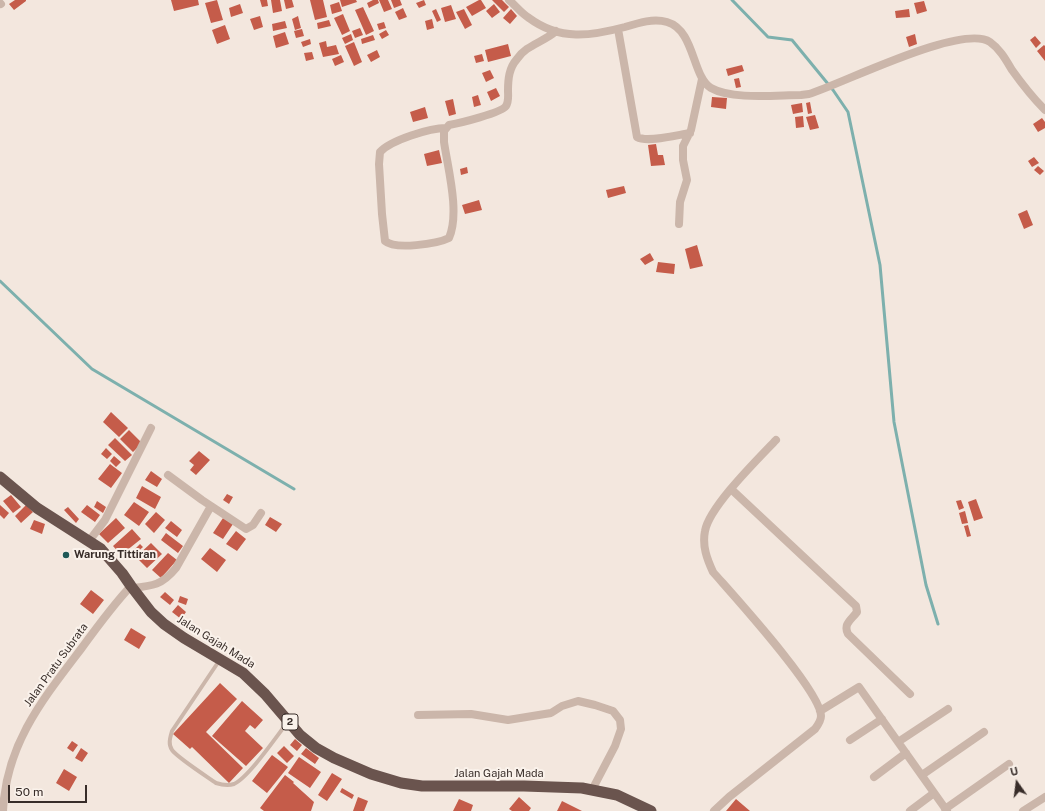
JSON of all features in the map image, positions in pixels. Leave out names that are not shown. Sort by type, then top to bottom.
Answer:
[{"type":"highway","name":"Jalan Gajah Mada","points":[[0,477],[37,508],[88,541],[108,556],[151,612],[164,624],[184,638],[249,677],[304,738],[321,751],[356,768],[401,783],[422,786],[524,786],[592,790],[617,795],[651,811]]},
{"type":"street","points":[[509,0],[529,19],[550,30],[570,34],[585,35],[646,22],[657,21],[671,24],[681,32],[692,52],[702,79],[707,85],[713,89],[731,94],[801,96],[814,93],[891,61],[955,40],[984,38],[996,47],[1024,86],[1045,110]]},
{"type":"street","points":[[618,29],[637,137],[640,140],[648,140],[690,133]]},
{"type":"street","points":[[446,128],[432,129],[390,144],[380,152],[379,164],[382,214],[385,241],[389,244],[403,245],[437,243],[449,238],[452,230],[454,208],[443,135],[446,128],[449,125],[499,111],[506,106],[510,71],[513,64],[520,54],[546,40],[556,31]]},
{"type":"street","points":[[679,224],[680,202],[687,180],[683,160],[683,146],[690,133],[702,79]]},
{"type":"street","points":[[88,541],[105,520],[151,428]]},
{"type":"street","points":[[714,811],[729,796],[815,730],[821,716],[818,705],[799,674],[713,572],[706,556],[704,541],[705,530],[710,517],[731,489],[776,440]]},
{"type":"street","points":[[168,475],[246,529],[253,525],[261,513]]},
{"type":"street","points":[[731,489],[856,606],[857,612],[847,623],[846,631],[854,641],[910,694]]},
{"type":"street","points":[[131,587],[151,586],[158,584],[170,575],[176,568],[211,506]]},
{"type":"street","name":"Jalan Pratu Subrata","points":[[3,811],[6,784],[15,750],[35,712],[45,696],[112,607],[131,587]]},
{"type":"street","points":[[820,711],[860,686],[946,810],[1009,764]]},
{"type":"street","points":[[418,715],[471,714],[508,720],[551,713],[562,706],[578,702],[595,705],[613,711],[620,720],[621,729],[616,746],[592,790]]},
{"type":"street","points":[[898,742],[948,709]]},
{"type":"street","points":[[850,740],[882,719]]},
{"type":"street","points":[[922,775],[984,732]]},
{"type":"street","points":[[874,777],[906,753]]},
{"type":"street","points":[[910,811],[934,793]]},
{"type":"street","points":[[1023,811],[1045,797]]},
{"type":"lane","points":[[221,659],[172,731],[169,740],[170,745],[176,754],[216,783],[221,785],[231,785],[246,774],[289,721]]},
{"type":"building","points":[[15,0],[26,1],[14,10],[9,4]]},
{"type":"building","points":[[171,0],[198,0],[199,5],[174,11]]},
{"type":"building","points":[[217,0],[223,20],[211,23],[205,3]]},
{"type":"building","points":[[260,0],[267,0],[268,6],[262,7]]},
{"type":"building","points":[[271,0],[280,0],[282,11],[273,13]]},
{"type":"building","points":[[284,0],[292,0],[294,7],[286,9]]},
{"type":"building","points":[[310,0],[323,0],[327,17],[315,20]]},
{"type":"building","points":[[340,0],[356,0],[357,2],[342,7]]},
{"type":"building","points":[[373,0],[378,0],[379,3],[369,8],[367,3]]},
{"type":"building","points":[[379,0],[388,0],[392,9],[384,12]]},
{"type":"building","points":[[391,0],[400,0],[402,5],[394,8]]},
{"type":"building","points":[[424,0],[426,5],[419,8],[416,3]]},
{"type":"building","points":[[481,0],[486,8],[472,16],[466,7]]},
{"type":"building","points":[[492,0],[502,0],[509,7],[504,12]]},
{"type":"building","points":[[924,1],[927,11],[917,14],[914,3]]},
{"type":"building","points":[[339,2],[342,11],[332,14],[330,5]]},
{"type":"building","points":[[240,4],[243,13],[231,17],[229,8]]},
{"type":"building","points":[[494,4],[500,12],[492,18],[486,11]]},
{"type":"building","points":[[451,5],[456,19],[445,22],[441,8]]},
{"type":"building","points":[[363,7],[374,31],[366,35],[355,10]]},
{"type":"building","points":[[403,8],[407,17],[399,20],[395,12]]},
{"type":"building","points":[[436,9],[441,20],[437,22],[432,11]]},
{"type":"building","points":[[464,9],[472,25],[465,29],[456,12]]},
{"type":"building","points":[[511,9],[517,16],[510,24],[503,18]]},
{"type":"building","points":[[909,9],[910,17],[896,18],[895,11]]},
{"type":"building","points":[[343,14],[350,31],[342,35],[334,18]]},
{"type":"building","points":[[260,16],[263,27],[254,30],[250,19]]},
{"type":"building","points":[[298,16],[301,28],[295,30],[292,19]]},
{"type":"building","points":[[432,19],[434,28],[427,30],[425,21]]},
{"type":"building","points":[[329,20],[331,26],[318,29],[317,23]]},
{"type":"building","points":[[285,21],[287,28],[273,31],[272,24]]},
{"type":"building","points":[[384,22],[386,28],[379,30],[377,24]]},
{"type":"building","points":[[225,25],[230,39],[217,44],[212,30]]},
{"type":"building","points":[[360,28],[363,35],[355,38],[352,31]]},
{"type":"building","points":[[302,29],[304,36],[296,38],[294,31]]},
{"type":"building","points":[[386,30],[389,35],[382,39],[379,34]]},
{"type":"building","points":[[285,32],[289,44],[276,48],[273,36]]},
{"type":"building","points":[[351,34],[353,40],[345,44],[342,38]]},
{"type":"building","points":[[915,34],[917,44],[909,47],[906,37]]},
{"type":"building","points":[[373,35],[375,40],[362,44],[361,39]]},
{"type":"building","points":[[1035,36],[1041,43],[1036,48],[1030,40]]},
{"type":"building","points":[[310,39],[311,44],[303,47],[301,42]]},
{"type":"building","points":[[326,41],[327,47],[336,45],[339,54],[323,57],[319,43]]},
{"type":"building","points":[[354,42],[362,62],[354,66],[345,46]]},
{"type":"building","points":[[508,44],[511,56],[488,62],[485,50]]},
{"type":"building","points":[[1044,45],[1045,46],[1045,61],[1037,51]]},
{"type":"building","points":[[377,50],[380,57],[371,62],[367,55]]},
{"type":"building","points":[[312,52],[314,59],[306,61],[304,53]]},
{"type":"building","points":[[482,54],[484,61],[476,63],[474,56]]},
{"type":"building","points":[[341,55],[344,62],[335,66],[332,59]]},
{"type":"building","points":[[742,65],[744,71],[728,76],[726,69]]},
{"type":"building","points":[[490,70],[494,78],[486,82],[482,73]]},
{"type":"building","points":[[739,78],[741,87],[736,88],[734,79]]},
{"type":"building","points":[[496,88],[500,96],[491,101],[487,92]]},
{"type":"building","points":[[478,95],[481,105],[474,107],[472,97]]},
{"type":"building","points":[[712,97],[727,98],[726,109],[711,107]]},
{"type":"building","points":[[453,99],[456,114],[449,116],[445,101]]},
{"type":"building","points":[[810,102],[812,113],[808,114],[806,103]]},
{"type":"building","points":[[802,103],[803,112],[793,114],[791,105]]},
{"type":"building","points":[[425,107],[428,118],[413,122],[410,112]]},
{"type":"building","points":[[815,115],[819,128],[810,130],[806,117]]},
{"type":"building","points":[[803,116],[804,127],[796,128],[795,117]]},
{"type":"building","points":[[1042,118],[1045,122],[1045,128],[1038,132],[1033,124]]},
{"type":"building","points":[[656,144],[658,155],[663,155],[665,165],[651,166],[648,145]]},
{"type":"building","points":[[439,150],[442,163],[427,166],[424,154]]},
{"type":"building","points":[[1034,157],[1039,163],[1032,167],[1028,161]]},
{"type":"building","points":[[1038,166],[1044,171],[1040,175],[1034,170]]},
{"type":"building","points":[[467,167],[468,173],[461,175],[460,169]]},
{"type":"building","points":[[624,186],[626,193],[608,198],[606,190]]},
{"type":"building","points":[[479,200],[482,210],[465,214],[462,205]]},
{"type":"building","points":[[1027,210],[1033,225],[1024,229],[1018,214]]},
{"type":"building","points":[[697,245],[703,266],[690,269],[685,249]]},
{"type":"building","points":[[650,253],[654,260],[645,265],[640,259]]},
{"type":"building","points":[[658,262],[675,264],[674,274],[656,272]]},
{"type":"building","points":[[111,412],[128,428],[119,437],[103,422]]},
{"type":"building","points":[[129,430],[142,443],[133,452],[120,439]]},
{"type":"building","points":[[115,438],[132,455],[125,461],[108,445]]},
{"type":"building","points":[[106,448],[112,454],[107,459],[101,454]]},
{"type":"building","points":[[199,451],[210,460],[196,475],[190,470],[194,465],[189,461]]},
{"type":"building","points":[[114,456],[121,462],[116,467],[110,461]]},
{"type":"building","points":[[110,464],[122,473],[111,488],[98,479]]},
{"type":"building","points":[[151,471],[162,479],[157,487],[145,480]]},
{"type":"building","points":[[142,486],[161,497],[155,509],[136,498]]},
{"type":"building","points":[[227,494],[233,497],[229,504],[223,500]]},
{"type":"building","points":[[11,495],[21,507],[13,513],[3,501]]},
{"type":"building","points":[[976,499],[983,518],[974,521],[968,502]]},
{"type":"building","points":[[961,500],[964,508],[959,510],[956,501]]},
{"type":"building","points":[[97,501],[106,507],[103,513],[94,507]]},
{"type":"building","points":[[134,502],[149,512],[139,526],[124,515]]},
{"type":"building","points":[[0,505],[9,513],[4,519],[0,515]]},
{"type":"building","points":[[26,505],[33,512],[21,523],[15,516]]},
{"type":"building","points":[[87,505],[100,515],[95,522],[81,512]]},
{"type":"building","points":[[68,507],[79,519],[76,523],[64,510]]},
{"type":"building","points":[[965,511],[968,523],[962,524],[959,513]]},
{"type":"building","points":[[156,512],[165,520],[154,533],[145,524]]},
{"type":"building","points":[[270,517],[282,524],[276,532],[265,525]]},
{"type":"building","points":[[116,518],[125,528],[108,543],[99,534]]},
{"type":"building","points":[[223,518],[233,524],[223,539],[213,533]]},
{"type":"building","points":[[34,520],[45,524],[42,534],[30,529]]},
{"type":"building","points":[[171,521],[182,530],[177,537],[165,528]]},
{"type":"building","points":[[968,525],[971,536],[967,537],[964,526]]},
{"type":"building","points":[[132,529],[141,539],[121,555],[113,546]]},
{"type":"building","points":[[236,531],[246,539],[237,551],[226,544]]},
{"type":"building","points":[[166,533],[183,546],[178,553],[161,540]]},
{"type":"building","points":[[151,543],[162,554],[147,568],[136,557]]},
{"type":"building","points":[[140,544],[143,547],[134,555],[132,552]]},
{"type":"building","points":[[210,548],[226,560],[217,572],[201,559]]},
{"type":"building","points":[[168,553],[177,560],[161,578],[152,570]]},
{"type":"building","points":[[91,590],[104,600],[93,614],[80,604]]},
{"type":"building","points":[[165,592],[174,600],[170,605],[160,597]]},
{"type":"building","points":[[180,596],[188,599],[186,605],[178,602]]},
{"type":"building","points":[[178,605],[186,612],[181,619],[172,612]]},
{"type":"building","points":[[131,628],[146,637],[139,649],[124,640]]},
{"type":"building","points":[[220,683],[237,699],[206,732],[243,768],[229,783],[192,747],[190,749],[173,734]]},
{"type":"building","points":[[242,701],[263,720],[255,729],[250,725],[245,731],[263,748],[246,766],[212,736]]},
{"type":"building","points":[[295,739],[302,745],[297,751],[290,745]]},
{"type":"building","points":[[72,741],[78,745],[73,752],[67,748]]},
{"type":"building","points":[[284,746],[294,756],[287,763],[277,753]]},
{"type":"building","points":[[81,748],[88,753],[82,762],[75,758]]},
{"type":"building","points":[[306,748],[319,758],[315,764],[301,754]]},
{"type":"building","points":[[272,755],[288,767],[267,793],[252,781]]},
{"type":"building","points":[[299,757],[321,772],[310,788],[288,773]]},
{"type":"building","points":[[64,769],[77,777],[69,791],[56,783]]},
{"type":"building","points":[[332,773],[342,779],[327,801],[318,795]]},
{"type":"building","points":[[285,775],[314,802],[311,811],[264,811],[260,808]]},
{"type":"building","points":[[342,788],[354,795],[352,799],[340,792]]},
{"type":"building","points":[[358,797],[368,801],[364,811],[353,811]]},
{"type":"building","points":[[519,797],[531,808],[529,811],[512,811],[509,809]]},
{"type":"building","points":[[459,799],[473,805],[471,811],[453,811]]},
{"type":"building","points":[[736,799],[750,811],[726,811]]},
{"type":"building","points":[[562,801],[582,811],[557,811]]},
{"type":"waterway","points":[[732,0],[768,37],[792,40],[833,90],[848,112],[880,265],[894,422],[926,585],[938,624]]},
{"type":"waterway","points":[[0,281],[92,369],[294,489]]},
{"type":"place","name":"Warung Tittiran","points":[[66,555]]}]
